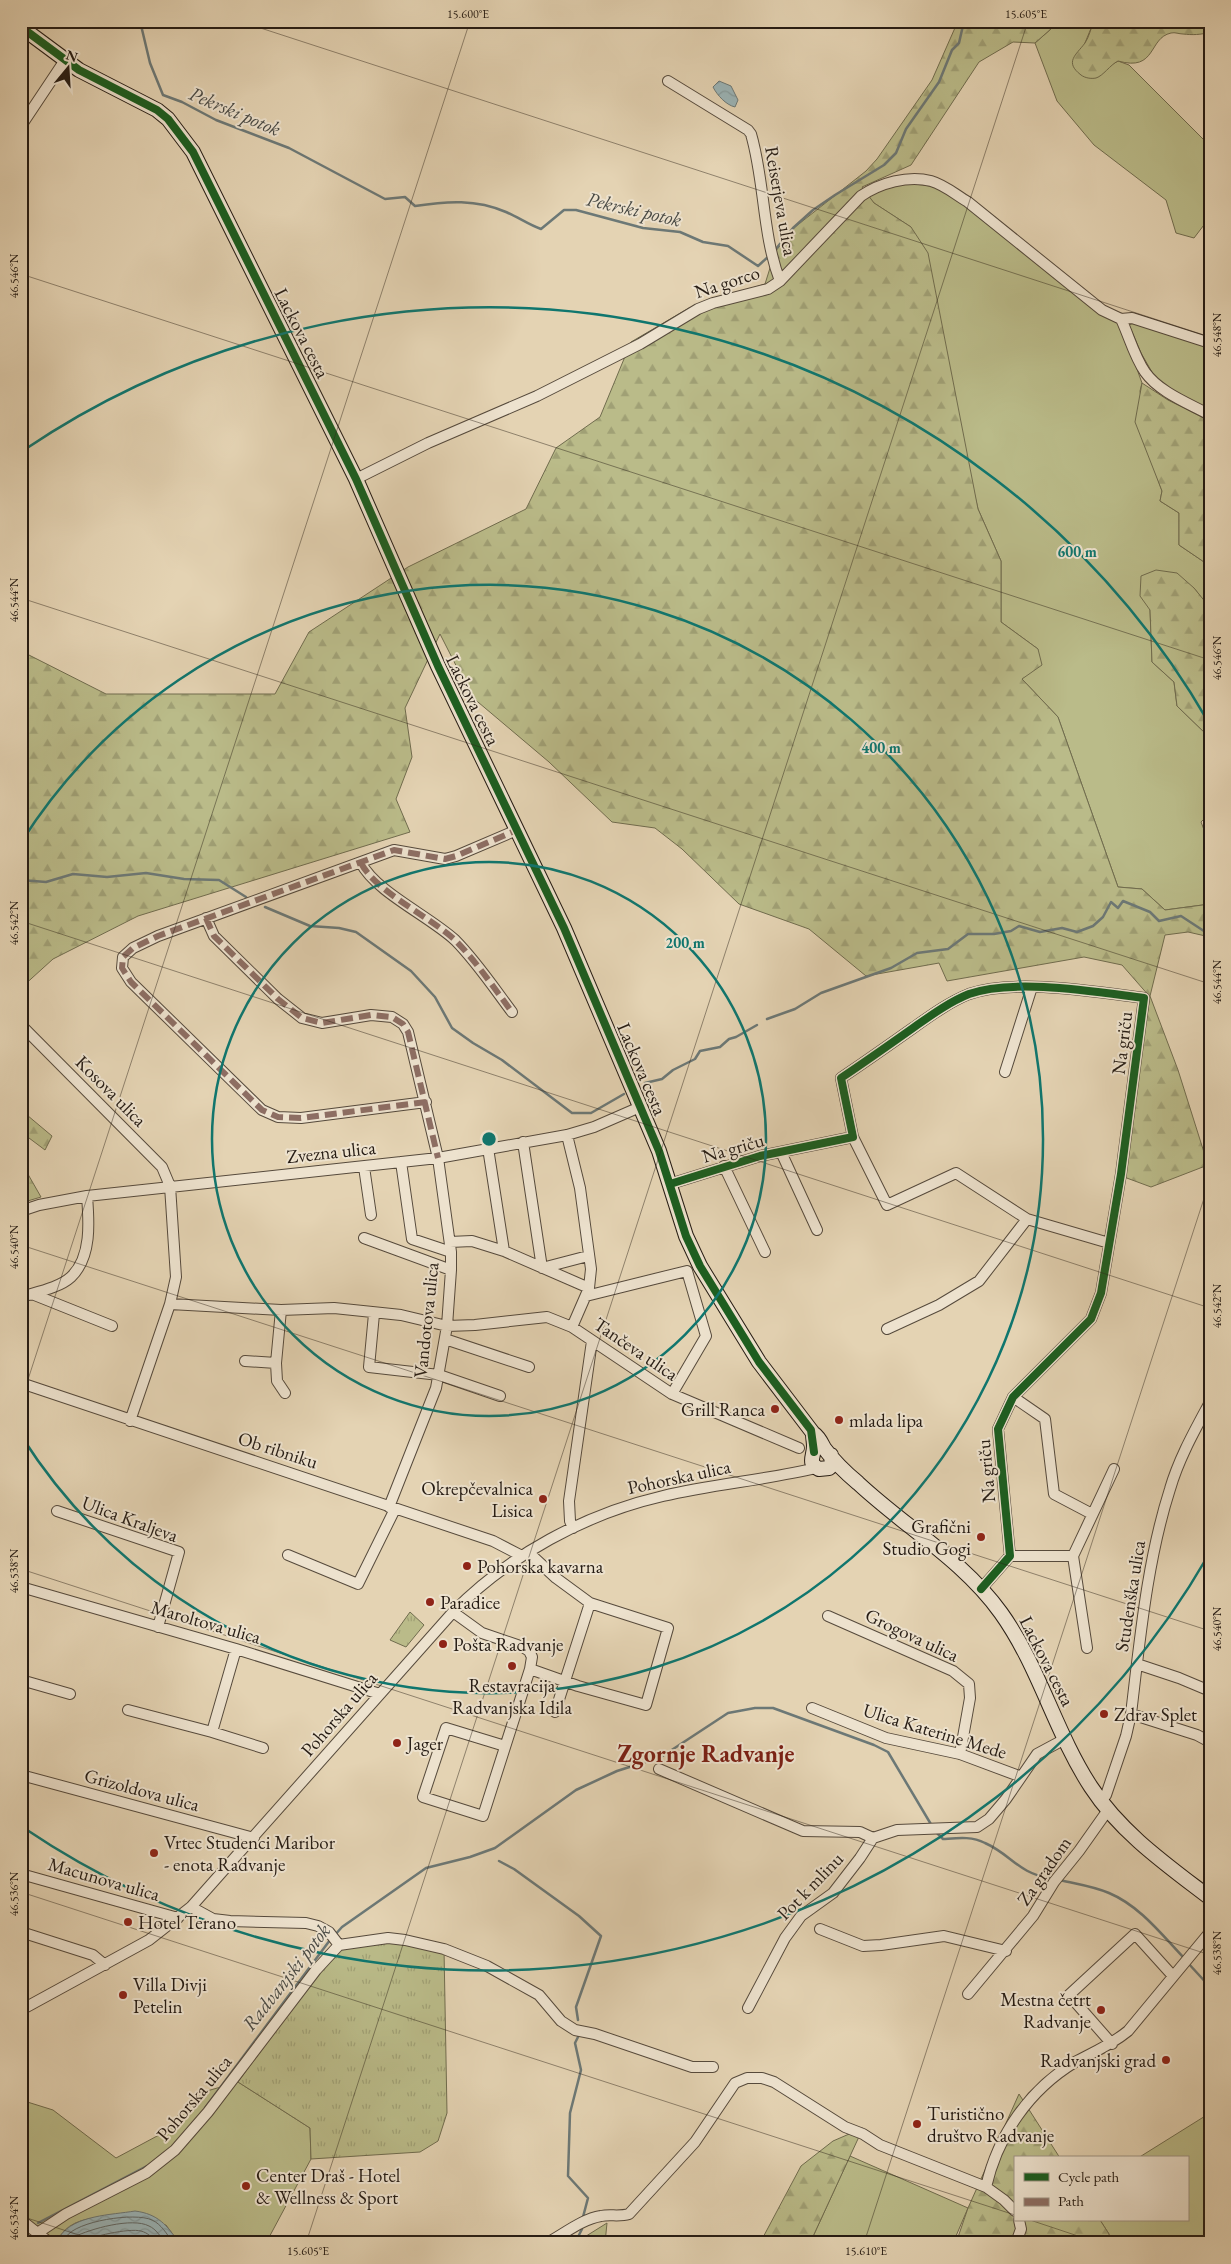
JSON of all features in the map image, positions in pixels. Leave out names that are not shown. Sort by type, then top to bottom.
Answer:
[{"type":"street","name":"Lackova cesta","points":[[21,27],[65,60],[99,82],[157,110],[168,119],[193,152],[356,479],[438,666],[564,928],[659,1151],[686,1236],[700,1266],[758,1362],[813,1433],[820,1459],[843,1480],[890,1512],[961,1568],[981,1589],[1001,1613],[1019,1643],[1078,1765],[1104,1805],[1134,1837],[1210,1898]]},
{"type":"street","points":[[21,126],[65,60]]},
{"type":"street","name":"Reiserjeva ulica","points":[[668,82],[748,130],[751,134],[764,192],[773,261],[780,281]]},
{"type":"street","name":"Na gorco","points":[[356,479],[428,443],[545,392],[640,344],[713,302],[768,289],[780,281],[833,223],[867,192],[888,182],[930,181],[944,186],[968,202],[1102,310],[1121,319],[1132,318],[1210,343]]},
{"type":"street","points":[[1121,319],[1145,372],[1156,383],[1172,394],[1210,414]]},
{"type":"street","points":[[426,1102],[301,1118],[278,1117],[262,1110],[181,1033],[131,982],[122,968],[123,957],[134,948],[158,936],[394,850],[445,858],[456,856],[517,830]]},
{"type":"street","points":[[361,863],[375,882],[427,917],[456,941],[512,1012]]},
{"type":"street","name":"Vandotova ulica","points":[[206,918],[214,936],[278,999],[302,1018],[322,1023],[372,1015],[392,1017],[403,1024],[408,1032],[438,1158],[450,1247],[451,1270],[447,1326],[436,1388],[392,1508],[358,1584],[288,1555]]},
{"type":"street","points":[[1004,1072],[1032,987]]},
{"type":"street","name":"Na griču","points":[[1010,1556],[998,1429],[1013,1397],[1091,1319],[1101,1293],[1121,1174],[1144,998],[1088,990],[1032,987],[987,990],[968,994],[937,1012],[841,1078],[853,1137],[887,1205],[956,1173],[1027,1219],[1109,1243]]},
{"type":"street","name":"Kosova ulica","points":[[21,1025],[162,1167],[170,1186]]},
{"type":"street","name":"Zvezna ulica","points":[[21,1211],[39,1205],[87,1196],[438,1158],[567,1135],[594,1127],[640,1107]]},
{"type":"street","points":[[567,1135],[580,1188],[591,1269],[588,1292],[572,1327]]},
{"type":"street","name":"Na griču","points":[[670,1184],[724,1166],[853,1137]]},
{"type":"street","points":[[524,1142],[542,1268]]},
{"type":"street","points":[[488,1148],[504,1251]]},
{"type":"street","points":[[781,1152],[817,1230]]},
{"type":"street","points":[[402,1162],[412,1239],[450,1247],[472,1241],[504,1251],[588,1292],[687,1271],[706,1336],[672,1394]]},
{"type":"street","points":[[724,1166],[765,1252]]},
{"type":"street","points":[[364,1167],[371,1215]]},
{"type":"street","points":[[130,1421],[170,1304],[176,1278],[170,1186]]},
{"type":"street","points":[[26,1295],[60,1284],[70,1278],[79,1268],[86,1247],[89,1223],[87,1196]]},
{"type":"street","points":[[886,1329],[939,1305],[979,1282],[1027,1219]]},
{"type":"street","points":[[364,1238],[451,1270]]},
{"type":"street","points":[[542,1268],[588,1256]]},
{"type":"street","points":[[26,1295],[112,1326]]},
{"type":"street","name":"Tančeva ulica","points":[[170,1304],[281,1310],[334,1308],[374,1314],[401,1315],[447,1326],[475,1325],[547,1317],[572,1327],[672,1394],[799,1448]]},
{"type":"street","points":[[281,1310],[276,1363],[277,1381],[285,1393]]},
{"type":"street","points":[[374,1314],[369,1367],[439,1375],[500,1396]]},
{"type":"street","points":[[445,1339],[529,1367]]},
{"type":"street","points":[[573,1528],[570,1521],[568,1501],[592,1341]]},
{"type":"street","points":[[245,1361],[276,1363]]},
{"type":"street","name":"Ob ribniku","points":[[21,1383],[130,1421],[315,1480],[392,1508],[493,1541],[525,1554]]},
{"type":"street","points":[[1013,1397],[1045,1419],[1054,1494],[1092,1514]]},
{"type":"street","name":"Studenška ulica","points":[[1104,1805],[1131,1714],[1152,1559],[1163,1510],[1176,1472],[1210,1402]]},
{"type":"street","name":"Pohorska ulica","points":[[21,2010],[149,1940],[192,1907],[453,1612],[491,1578],[525,1554],[573,1528],[616,1510],[655,1498],[797,1471],[820,1459]]},
{"type":"street","points":[[1087,1648],[1073,1556],[1114,1469]]},
{"type":"street","name":"Ulica Kraljeva","points":[[56,1511],[180,1552],[158,1627]]},
{"type":"street","points":[[525,1554],[590,1603],[668,1628],[646,1705],[530,1669]]},
{"type":"street","points":[[981,1589],[1010,1556],[1073,1556]]},
{"type":"street","name":"Maroltova ulica","points":[[21,1587],[236,1649],[380,1694]]},
{"type":"street","points":[[555,1712],[590,1603]]},
{"type":"street","points":[[453,1612],[482,1633],[523,1647],[529,1651],[532,1657],[530,1669],[483,1816],[423,1797],[446,1728],[505,1746]]},
{"type":"street","name":"Grogova ulica","points":[[828,1616],[953,1671],[969,1684],[970,1698],[960,1754]]},
{"type":"street","points":[[212,1732],[236,1649]]},
{"type":"street","points":[[1137,1664],[1210,1691]]},
{"type":"street","points":[[21,1680],[70,1694]]},
{"type":"street","name":"Ulica Katerine Mede","points":[[812,1708],[886,1738],[960,1754],[1020,1776]]},
{"type":"street","points":[[128,1710],[212,1732],[263,1748]]},
{"type":"street","points":[[1131,1714],[1197,1735],[1210,1742]]},
{"type":"street","points":[[873,1838],[897,1830],[970,1828],[984,1823],[1006,1799],[1020,1776],[1037,1754],[1065,1739]]},
{"type":"street","name":"Pot k mlinu","points":[[659,1769],[803,1831],[860,1832],[873,1838],[833,1893],[801,1916],[785,1938],[748,2008]]},
{"type":"street","name":"Grizoldova ulica","points":[[21,1775],[254,1838]]},
{"type":"street","name":"Za gradom","points":[[968,1994],[1006,1951],[1033,1916],[1104,1805]]},
{"type":"street","name":"Macunova ulica","points":[[21,1874],[178,1918]]},
{"type":"street","points":[[192,1907],[213,1919],[306,1923],[318,1926],[329,1932],[338,1943],[388,1938],[444,1949],[487,1966],[539,1996],[561,2021],[575,2030],[595,2034],[692,2067],[713,2067]]},
{"type":"street","points":[[820,1928],[863,1946],[944,1936],[1006,1951]]},
{"type":"street","points":[[21,1932],[93,1955],[105,1965]]},
{"type":"street","points":[[986,2187],[1001,2140],[1011,2122],[1053,2078],[1075,2062],[1112,2044],[1128,2030],[1172,1975],[1210,1932]]},
{"type":"street","points":[[1112,2044],[1069,1994],[1135,1934],[1172,1975]]},
{"type":"street","name":"Pohorska ulica","points":[[40,2232],[66,2214],[146,2173],[175,2150],[214,2106],[338,1943]]},
{"type":"street","points":[[547,2243],[594,2218],[603,2215],[616,2217],[629,2214],[695,2142],[735,2083],[747,2078],[762,2078],[774,2082],[845,2127],[863,2134],[880,2145],[986,2187],[1014,2210]]},
{"type":"street","points":[[21,2220],[40,2232],[50,2243]]},
{"type":"street","points":[[1016,2243],[1021,2229],[1019,2222]]},
{"type":"green space","points":[[958,21],[1060,21],[1035,43],[1013,42],[979,62],[911,165],[862,187],[874,203],[911,227],[928,253],[978,509],[1001,561],[1001,622],[1038,649],[1042,665],[1022,679],[1058,717],[1118,887],[1142,889],[1165,910],[1210,904],[1210,937],[1188,932],[1165,935],[1150,996],[1178,1070],[1208,1165],[1151,1187],[1124,1177],[1133,1101],[1150,997],[1122,965],[1084,957],[947,981],[939,963],[866,976],[809,929],[739,904],[682,849],[655,828],[612,822],[549,762],[472,697],[440,634],[405,708],[412,757],[396,799],[410,832],[138,916],[53,959],[21,988],[21,651],[106,694],[275,694],[309,632],[408,567],[526,509],[556,448],[600,417],[631,342],[689,308],[765,284],[775,252],[795,227],[866,171],[877,159],[932,80]]},
{"type":"green space","points":[[1060,21],[1094,21],[1085,43],[1098,77],[1109,66],[1118,61],[1129,65],[1210,146],[1210,217],[1194,238],[1176,233],[1166,200],[1094,145],[1057,101],[1035,43]]},
{"type":"green space","points":[[1094,21],[1210,21],[1210,32],[1193,35],[1171,33],[1158,41],[1146,58],[1140,62],[1118,61],[1099,77],[1090,78],[1081,75],[1072,62],[1086,41]]},
{"type":"green space","points":[[909,184],[933,187],[966,205],[1099,313],[1121,325],[1142,383],[1140,391],[1150,457],[1162,491],[1160,501],[1179,513],[1179,545],[1210,566],[1210,604],[1207,605],[1194,588],[1150,609],[1152,662],[1174,682],[1177,706],[1205,733],[1205,761],[1210,767],[1210,813],[1201,822],[1210,845],[1206,870],[1210,881],[1210,904],[1165,910],[1142,889],[1118,887],[1058,717],[1022,679],[1038,649],[1001,622],[1001,561],[978,509],[911,227],[874,203],[867,195],[888,186]]},
{"type":"green space","points":[[1134,323],[1210,348],[1210,421],[1168,400],[1141,353],[1129,325]]},
{"type":"green space","points":[[1142,383],[1168,400],[1210,421],[1210,566],[1179,545],[1179,513],[1160,501],[1162,491],[1135,422]]},
{"type":"green space","points":[[1156,570],[1177,573],[1194,588],[1207,604],[1210,604],[1210,767],[1205,761],[1205,733],[1177,706],[1174,682],[1152,662],[1150,610],[1140,596],[1141,576]]},
{"type":"green space","points":[[21,1110],[52,1136],[45,1150],[21,1132]]},
{"type":"green space","points":[[21,1162],[41,1197],[21,1203]]},
{"type":"green space","points":[[410,1612],[424,1625],[406,1647],[390,1640]]},
{"type":"green space","points":[[388,1938],[444,1949],[447,2113],[438,2141],[420,2152],[311,2159],[310,2128],[238,2082],[339,1945]]},
{"type":"green space","points":[[238,2082],[310,2128],[311,2159],[266,2243],[179,2243],[166,2225],[124,2219],[95,2218],[81,2221],[69,2227],[60,2236],[62,2243],[21,2243],[21,2100],[53,2110],[116,2158],[159,2135],[200,2093]]},
{"type":"green space","points":[[1019,2094],[1059,2156],[1014,2156],[1014,2222],[1101,2222],[1109,2234],[1108,2243],[956,2243],[968,2208]]},
{"type":"green space","points":[[1210,2113],[1210,2243],[1108,2243],[1109,2234],[1101,2222],[1188,2222],[1188,2156],[1141,2156]]},
{"type":"green space","points":[[863,2128],[810,2243],[760,2243],[801,2166],[833,2141]]},
{"type":"green space","points":[[850,2156],[968,2208],[953,2243],[810,2243]]},
{"type":"green space","points":[[607,2223],[605,2243],[575,2243]]},
{"type":"water","points":[[719,81],[731,86],[738,100],[735,107],[725,102],[713,87]]},
{"type":"water","points":[[135,2211],[143,2212],[161,2221],[179,2243],[62,2243],[60,2236],[67,2229],[84,2220]]},
{"type":"waterway","name":"Pekrski potok","points":[[140,21],[150,63],[163,95],[182,102],[216,120],[289,148],[385,199],[405,197],[415,206],[450,202],[484,205],[506,212],[541,229],[564,210],[576,210],[643,228],[680,232],[703,242],[728,246],[758,266],[769,256]]},
{"type":"waterway","name":"Pekrski potok","points":[[775,250],[793,228],[813,210],[884,165],[896,153],[906,129],[939,82],[952,50],[959,43],[964,21]]},
{"type":"waterway","points":[[21,880],[46,882],[73,874],[107,877],[146,873],[184,879],[219,880],[246,897]]},
{"type":"waterway","points":[[767,1019],[795,1009],[821,993],[891,968],[917,953],[948,949],[968,934],[994,934],[1011,931],[1019,926],[1040,932],[1062,928],[1077,932],[1093,926],[1103,917],[1111,902],[1118,908],[1123,901],[1150,912],[1159,921],[1181,916],[1210,935]]},
{"type":"waterway","points":[[265,907],[310,926],[339,928],[356,932],[411,971],[435,997],[452,1028],[502,1060],[572,1113],[591,1113],[624,1094]]},
{"type":"waterway","points":[[645,1083],[662,1079],[673,1070],[695,1059],[700,1051],[720,1047],[729,1039],[757,1025]]},
{"type":"waterway","name":"Radvanjski potok","points":[[334,1936],[342,1927],[426,1868],[470,1857],[495,1848],[576,1790],[617,1771],[661,1757],[728,1713],[755,1708],[773,1708],[874,1745],[888,1752],[932,1826]]},
{"type":"waterway","name":"Radvanjski potok","points":[[935,1831],[943,1839],[964,1838],[980,1841],[1002,1853],[1031,1873],[1052,1879]]},
{"type":"waterway","points":[[499,1861],[514,1869],[579,1916],[601,1936],[576,2007],[578,2020]]},
{"type":"waterway","name":"Radvanjski potok","points":[[1060,1880],[1109,1893],[1131,1905],[1185,1959]]},
{"type":"waterway","name":"Radvanjski potok","points":[[205,2108],[330,1940]]},
{"type":"waterway","name":"Radvanjski potok","points":[[1188,1963],[1210,1987]]},
{"type":"waterway","points":[[579,2035],[575,2043],[581,2070],[570,2113],[568,2176],[588,2198],[583,2217]]},
{"type":"waterway","name":"Radvanjski potok","points":[[38,2223],[147,2166]]},
{"type":"waterway","points":[[575,2243],[582,2229]]},
{"type":"marked path","points":[[426,1102],[301,1118],[278,1117],[262,1110],[131,982],[122,968],[123,957],[133,948],[158,936],[394,850],[445,859],[517,830]]},
{"type":"marked path","points":[[361,863],[368,874],[390,894],[455,940],[478,966],[512,1012]]},
{"type":"marked path","points":[[206,918],[214,936],[278,999],[302,1018],[322,1023],[371,1015],[392,1017],[403,1024],[408,1032],[438,1158]]},
{"type":"cycle path","points":[[21,27],[79,70],[157,110],[168,119],[193,152],[356,479],[438,666],[564,928],[659,1151],[686,1236],[700,1266],[759,1362],[811,1430],[814,1452]]},
{"type":"cycle path","points":[[670,1184],[760,1156],[853,1137],[841,1078],[940,1010],[969,994],[987,989],[1031,987],[1079,990],[1144,998],[1121,1174],[1101,1293],[1091,1319],[1013,1397],[998,1429],[1010,1556],[981,1589]]},
{"type":"place","name":"Grill Ranca","points":[[775,1409]]},
{"type":"place","name":"mlada lipa","points":[[839,1420]]},
{"type":"place","name":"Okrepčevalnica Lisica","points":[[543,1499]]},
{"type":"place","name":"Grafični Studio Gogi","points":[[981,1537]]},
{"type":"place","name":"Pohorska kavarna","points":[[467,1566]]},
{"type":"place","name":"Paradice","points":[[430,1602]]},
{"type":"place","name":"Pošta Radvanje","points":[[443,1644]]},
{"type":"place","name":"Restavracija Radvanjska Idila","points":[[512,1666]]},
{"type":"place","name":"Zdrav Splet","points":[[1104,1714]]},
{"type":"place","name":"Jager","points":[[397,1743]]},
{"type":"place","name":"Vrtec Studenci Maribor - enota Radvanje","points":[[154,1853]]},
{"type":"place","name":"Hotel Terano","points":[[128,1922]]},
{"type":"place","name":"Villa Divji Petelin","points":[[123,1995]]},
{"type":"place","name":"Mestna četrt Radvanje","points":[[1101,2010]]},
{"type":"place","name":"Radvanjski grad","points":[[1166,2060]]},
{"type":"place","name":"Turistično društvo Radvanje","points":[[917,2124]]},
{"type":"place","name":"Center Draš - Hotel & Wellness & Sport","points":[[246,2186]]},
{"type":"district","name":"Zgornje Radvanje","points":[[706,1753]]}]
